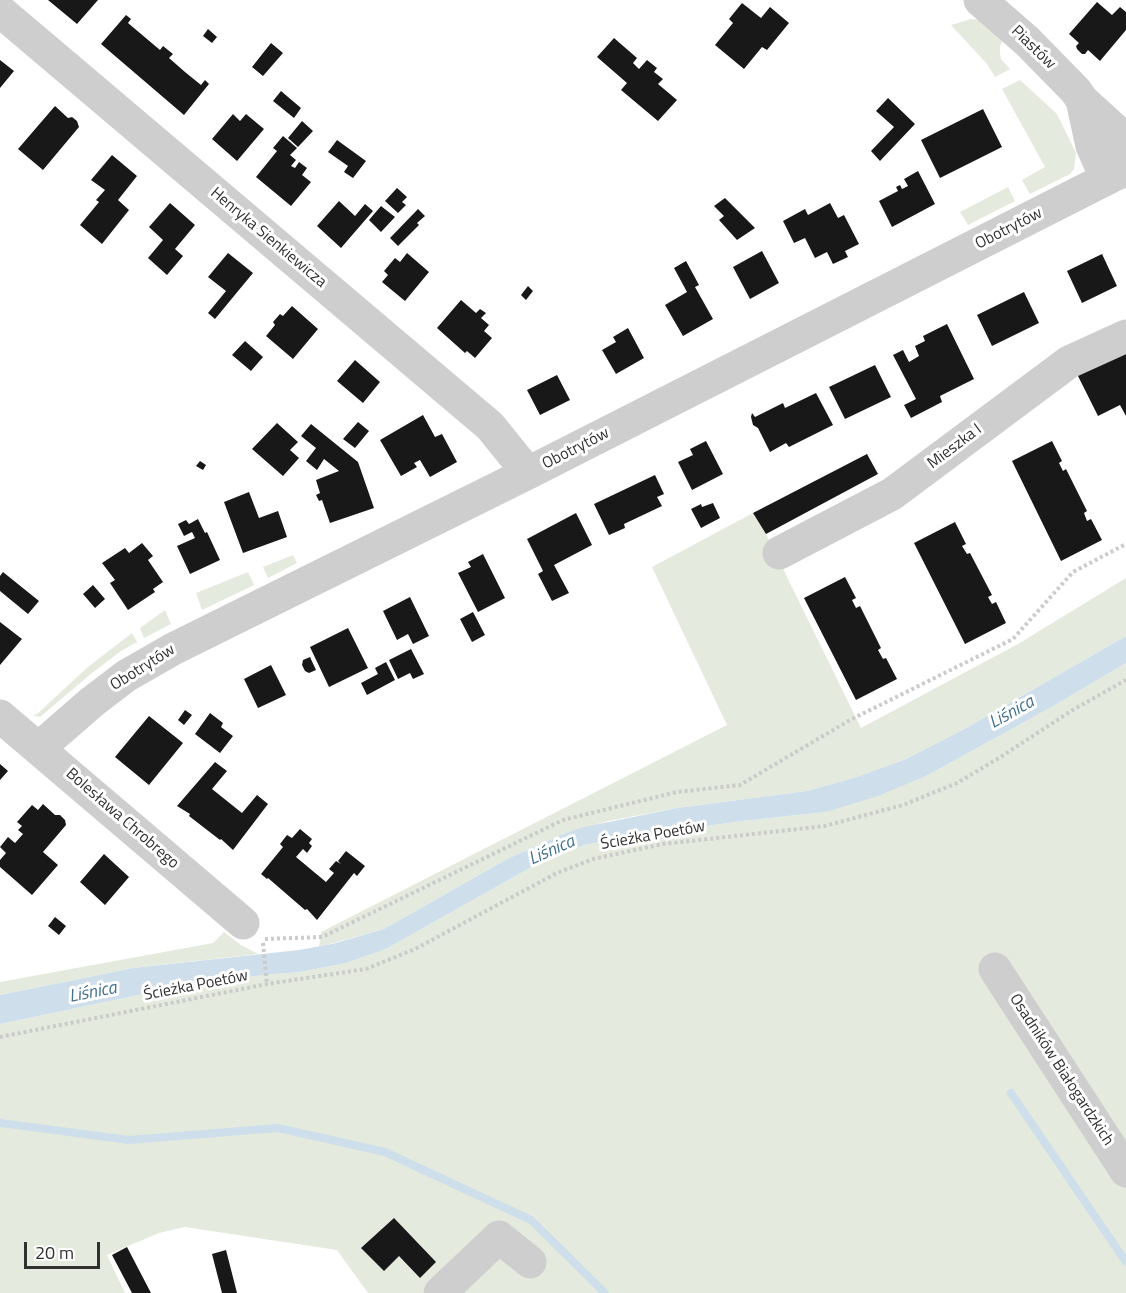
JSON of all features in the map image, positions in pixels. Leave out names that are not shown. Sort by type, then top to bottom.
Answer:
[{"type":"street","name":"Piastów","points":[[980,0],[1027,41],[1076,91],[1082,100],[1092,146],[1100,164],[1124,176]]},
{"type":"street","name":"Henryka Sienkiewicza","points":[[0,11],[490,426],[528,473]]},
{"type":"street","name":"Obotrytów","points":[[39,748],[126,676],[173,649],[1124,176]]},
{"type":"street","name":"Mieszka I","points":[[779,553],[892,494],[1069,362],[1126,336]]},
{"type":"street","name":"Bolesława Chrobrego","points":[[0,716],[243,922]]},
{"type":"street","name":"Osadników Białogardzkich","points":[[995,969],[1126,1171]]},
{"type":"street","points":[[440,1293],[499,1237],[530,1262]]},
{"type":"path","points":[[243,922],[263,939],[322,937],[563,820],[677,792],[740,785],[850,720],[1013,639],[1072,572],[1126,544]]},
{"type":"path","name":"Ścieżka Poetów","points":[[0,1037],[267,984],[366,969],[415,949],[557,873],[593,859],[663,844],[825,826],[903,805],[957,783],[1071,711],[1126,680]]},
{"type":"path","points":[[264,950],[267,984]]},
{"type":"shaded area","points":[[971,19],[979,20],[1004,39],[1000,46],[1001,59],[1010,69],[995,77],[987,64],[951,25]]},
{"type":"shaded area","points":[[1020,80],[1057,114],[1076,153],[1074,169],[1070,174],[1030,194],[1022,180],[1045,167],[1002,89]]},
{"type":"shaded area","points":[[1008,187],[1015,201],[968,225],[960,212]]},
{"type":"shaded area","points":[[753,513],[766,534],[861,728],[1018,644],[1126,578],[1126,636],[968,727],[906,759],[857,777],[807,791],[677,808],[608,821],[563,834],[507,859],[384,929],[319,947],[321,932],[727,725],[652,567]]},
{"type":"shaded area","points":[[293,555],[297,563],[268,578],[263,567]]},
{"type":"shaded area","points":[[248,572],[254,585],[202,610],[196,593]]},
{"type":"shaded area","points":[[165,610],[171,624],[144,638],[140,628]]},
{"type":"shaded area","points":[[132,633],[137,642],[92,673],[40,717],[32,715],[37,714],[88,667]]},
{"type":"shaded area","points":[[1126,663],[1126,1293],[368,1293],[337,1250],[185,1227],[159,1233],[107,1255],[125,1293],[0,1293],[0,1024],[139,995],[262,975],[300,972],[346,963],[386,949],[535,865],[584,845],[742,821],[826,812],[928,775]]},
{"type":"shaded area","points":[[224,932],[258,954],[133,968],[0,995],[0,982],[213,943]]},
{"type":"water","name":"Liśnica","points":[[1126,636],[1126,663],[928,775],[878,796],[826,812],[742,821],[584,845],[535,865],[386,949],[346,963],[300,972],[262,975],[139,995],[0,1024],[0,995],[133,968],[299,950],[332,944],[384,929],[507,859],[584,827],[677,808],[807,791],[857,777],[906,759],[968,727]]},
{"type":"building","points":[[48,0],[98,0],[77,24]]},
{"type":"building","points":[[1097,2],[1112,15],[1120,7],[1126,12],[1126,30],[1100,61],[1088,50],[1082,54],[1076,46],[1079,43],[1069,34]]},
{"type":"building","points":[[742,3],[761,18],[770,7],[789,23],[767,50],[762,47],[744,69],[715,45],[733,23],[729,19]]},
{"type":"building","points":[[126,15],[131,19],[128,23],[160,50],[163,46],[173,54],[169,58],[185,72],[201,85],[205,80],[209,84],[184,115],[101,44]]},
{"type":"building","points":[[208,29],[217,37],[212,43],[203,36]]},
{"type":"building","points":[[614,38],[637,58],[633,63],[639,69],[647,60],[657,68],[654,72],[663,79],[658,84],[677,100],[658,121],[621,90],[627,83],[597,57]]},
{"type":"building","points":[[271,43],[283,53],[263,76],[252,67]]},
{"type":"building","points":[[0,60],[14,71],[0,88]]},
{"type":"building","points":[[281,91],[301,108],[294,118],[273,101]]},
{"type":"building","points":[[888,98],[915,124],[880,161],[871,151],[894,127],[876,111]]},
{"type":"building","points":[[55,106],[68,118],[72,117],[77,121],[79,127],[43,170],[18,149]]},
{"type":"building","points":[[983,109],[1002,147],[940,178],[921,140]]},
{"type":"building","points":[[233,114],[240,121],[246,114],[264,129],[237,161],[212,139]]},
{"type":"building","points":[[302,121],[313,131],[298,147],[288,138]]},
{"type":"building","points":[[283,136],[297,148],[290,155],[296,160],[291,166],[295,168],[299,162],[307,168],[302,175],[311,182],[291,206],[256,177],[277,151],[273,148]]},
{"type":"building","points":[[337,140],[366,161],[353,178],[344,172],[348,166],[328,152]]},
{"type":"building","points":[[112,155],[137,176],[118,200],[129,210],[102,244],[80,225],[99,202],[96,200],[105,190],[91,180]]},
{"type":"building","points":[[918,171],[935,204],[892,227],[879,201],[898,191],[896,187],[900,185],[902,189],[908,186],[904,179]]},
{"type":"building","points":[[397,188],[407,197],[402,202],[406,205],[398,213],[385,201]]},
{"type":"building","points":[[725,198],[755,228],[737,240],[719,220],[724,216],[714,206]]},
{"type":"building","points":[[339,201],[355,216],[365,204],[373,211],[341,248],[317,226]]},
{"type":"building","points":[[170,203],[195,225],[175,249],[183,256],[167,275],[148,258],[163,240],[149,227]]},
{"type":"building","points":[[830,203],[838,218],[844,215],[859,244],[845,251],[848,257],[833,264],[827,252],[815,258],[805,238],[794,243],[783,221],[805,209],[808,215]]},
{"type":"building","points":[[381,206],[395,217],[381,232],[369,220]]},
{"type":"building","points":[[418,209],[425,216],[398,246],[390,238]]},
{"type":"building","points":[[762,251],[779,283],[750,299],[733,267]]},
{"type":"building","points":[[228,253],[253,273],[215,319],[208,313],[226,291],[208,277]]},
{"type":"building","points":[[407,253],[429,272],[405,301],[382,282],[388,275],[384,271],[395,258],[400,262]]},
{"type":"building","points":[[1102,254],[1117,286],[1082,303],[1067,271]]},
{"type":"building","points":[[686,261],[699,285],[695,287],[713,319],[683,336],[665,305],[687,292],[674,268]]},
{"type":"building","points":[[528,286],[533,291],[526,300],[521,295]]},
{"type":"building","points":[[1024,292],[1039,323],[992,346],[977,315]]},
{"type":"building","points":[[461,300],[476,313],[480,309],[486,313],[481,318],[489,325],[484,331],[492,338],[475,358],[467,351],[465,353],[437,328]]},
{"type":"building","points":[[292,306],[318,329],[293,359],[266,336],[275,325],[273,322],[280,314],[283,316]]},
{"type":"building","points":[[947,324],[974,379],[940,396],[942,402],[911,418],[904,405],[916,399],[893,355],[903,350],[909,362],[919,356],[915,346],[925,341],[923,336]]},
{"type":"building","points":[[628,328],[644,358],[616,374],[602,350],[616,342],[613,337]]},
{"type":"building","points":[[245,341],[263,357],[251,371],[232,355]]},
{"type":"building","points":[[1126,350],[1126,416],[1120,405],[1098,416],[1077,374]]},
{"type":"building","points":[[355,360],[380,382],[363,403],[337,381]]},
{"type":"building","points":[[875,365],[891,397],[845,419],[829,387]]},
{"type":"building","points":[[557,375],[570,400],[540,415],[527,390]]},
{"type":"building","points":[[816,393],[833,425],[789,447],[786,443],[770,452],[758,428],[753,425],[752,413],[755,417],[783,403],[785,408]]},
{"type":"building","points":[[423,415],[435,437],[442,434],[457,462],[430,477],[420,460],[414,463],[417,467],[401,476],[380,440]]},
{"type":"building","points":[[358,422],[369,431],[355,448],[343,439]]},
{"type":"building","points":[[277,423],[298,442],[290,450],[299,458],[283,476],[252,449]]},
{"type":"building","points":[[311,424],[358,462],[374,508],[330,523],[322,500],[319,501],[316,495],[320,493],[316,480],[339,471],[324,459],[317,470],[306,461],[316,448],[301,436]]},
{"type":"building","points":[[706,441],[723,474],[692,490],[678,462],[693,455],[690,449]]},
{"type":"building","points":[[1052,441],[1062,461],[1059,463],[1063,471],[1066,469],[1087,511],[1084,513],[1087,521],[1091,519],[1102,540],[1061,561],[1012,461]]},
{"type":"building","points":[[867,454],[878,474],[766,534],[753,513]]},
{"type":"building","points":[[200,461],[206,465],[203,470],[196,466]]},
{"type":"building","points":[[655,475],[664,494],[657,497],[662,506],[624,524],[625,528],[609,535],[594,504]]},
{"type":"building","points":[[249,492],[259,518],[278,511],[287,537],[243,553],[224,502]]},
{"type":"building","points":[[713,503],[720,518],[701,528],[691,509],[701,504],[702,507]]},
{"type":"building","points":[[576,513],[592,545],[554,565],[569,593],[552,601],[538,574],[543,571],[527,539]]},
{"type":"building","points":[[198,519],[220,560],[190,574],[177,546],[195,538],[192,532],[184,536],[178,524],[186,520],[189,524]]},
{"type":"building","points":[[955,522],[966,544],[962,546],[967,554],[970,553],[992,595],[988,597],[992,604],[996,602],[1006,623],[965,644],[914,543]]},
{"type":"building","points":[[142,543],[153,556],[148,560],[163,582],[153,589],[155,592],[128,610],[110,583],[115,580],[102,563],[125,548],[129,553]]},
{"type":"building","points":[[483,554],[505,598],[478,612],[458,573],[471,567],[468,562]]},
{"type":"building","points":[[3,572],[39,601],[28,614],[0,591],[0,576]]},
{"type":"building","points":[[845,577],[856,598],[852,600],[856,608],[860,606],[881,648],[878,650],[883,659],[886,658],[897,679],[856,700],[804,598]]},
{"type":"building","points":[[93,585],[105,599],[95,608],[83,594]]},
{"type":"building","points":[[410,597],[429,636],[413,644],[408,634],[397,640],[383,611]]},
{"type":"building","points":[[473,612],[485,635],[472,642],[460,619]]},
{"type":"building","points":[[0,622],[22,639],[0,665]]},
{"type":"building","points":[[348,628],[368,668],[329,687],[310,647]]},
{"type":"building","points":[[411,649],[424,674],[413,679],[410,673],[398,679],[389,660]]},
{"type":"building","points":[[310,657],[316,670],[309,673],[302,665],[303,660]]},
{"type":"building","points":[[386,662],[395,680],[367,695],[361,683],[378,674],[375,668]]},
{"type":"building","points":[[271,665],[286,695],[258,708],[244,679]]},
{"type":"building","points":[[185,710],[192,715],[184,725],[178,720]]},
{"type":"building","points":[[210,713],[223,723],[221,727],[233,736],[220,753],[195,734]]},
{"type":"building","points":[[149,716],[183,743],[149,785],[115,757]]},
{"type":"building","points":[[215,762],[227,771],[212,789],[242,813],[257,795],[268,804],[233,850],[177,806]]},
{"type":"building","points":[[0,764],[8,771],[0,780]]},
{"type":"building","points":[[43,804],[55,815],[60,815],[66,825],[43,852],[58,865],[32,895],[0,867],[0,860],[6,853],[0,847],[8,837],[15,843],[23,834],[18,830],[22,826],[17,822],[32,805],[38,810]]},
{"type":"building","points":[[300,829],[312,839],[309,843],[312,846],[307,853],[303,849],[296,857],[326,882],[334,873],[329,869],[336,861],[341,864],[338,861],[346,851],[365,866],[357,876],[354,873],[317,920],[307,909],[305,910],[261,874],[283,847],[280,844],[287,835],[292,838]]},
{"type":"building","points":[[104,854],[129,877],[105,905],[80,882]]},
{"type":"building","points":[[55,917],[66,926],[59,935],[48,926]]},
{"type":"building","points":[[394,1218],[436,1262],[420,1278],[399,1256],[384,1271],[361,1248]]},
{"type":"building","points":[[127,1247],[151,1293],[132,1293],[112,1255]]},
{"type":"building","points":[[226,1250],[237,1293],[222,1293],[212,1254]]},
{"type":"waterway","points":[[1011,1093],[1126,1262]]},
{"type":"waterway","points":[[0,1123],[129,1140],[278,1128],[385,1152],[531,1220],[605,1293]]}]
